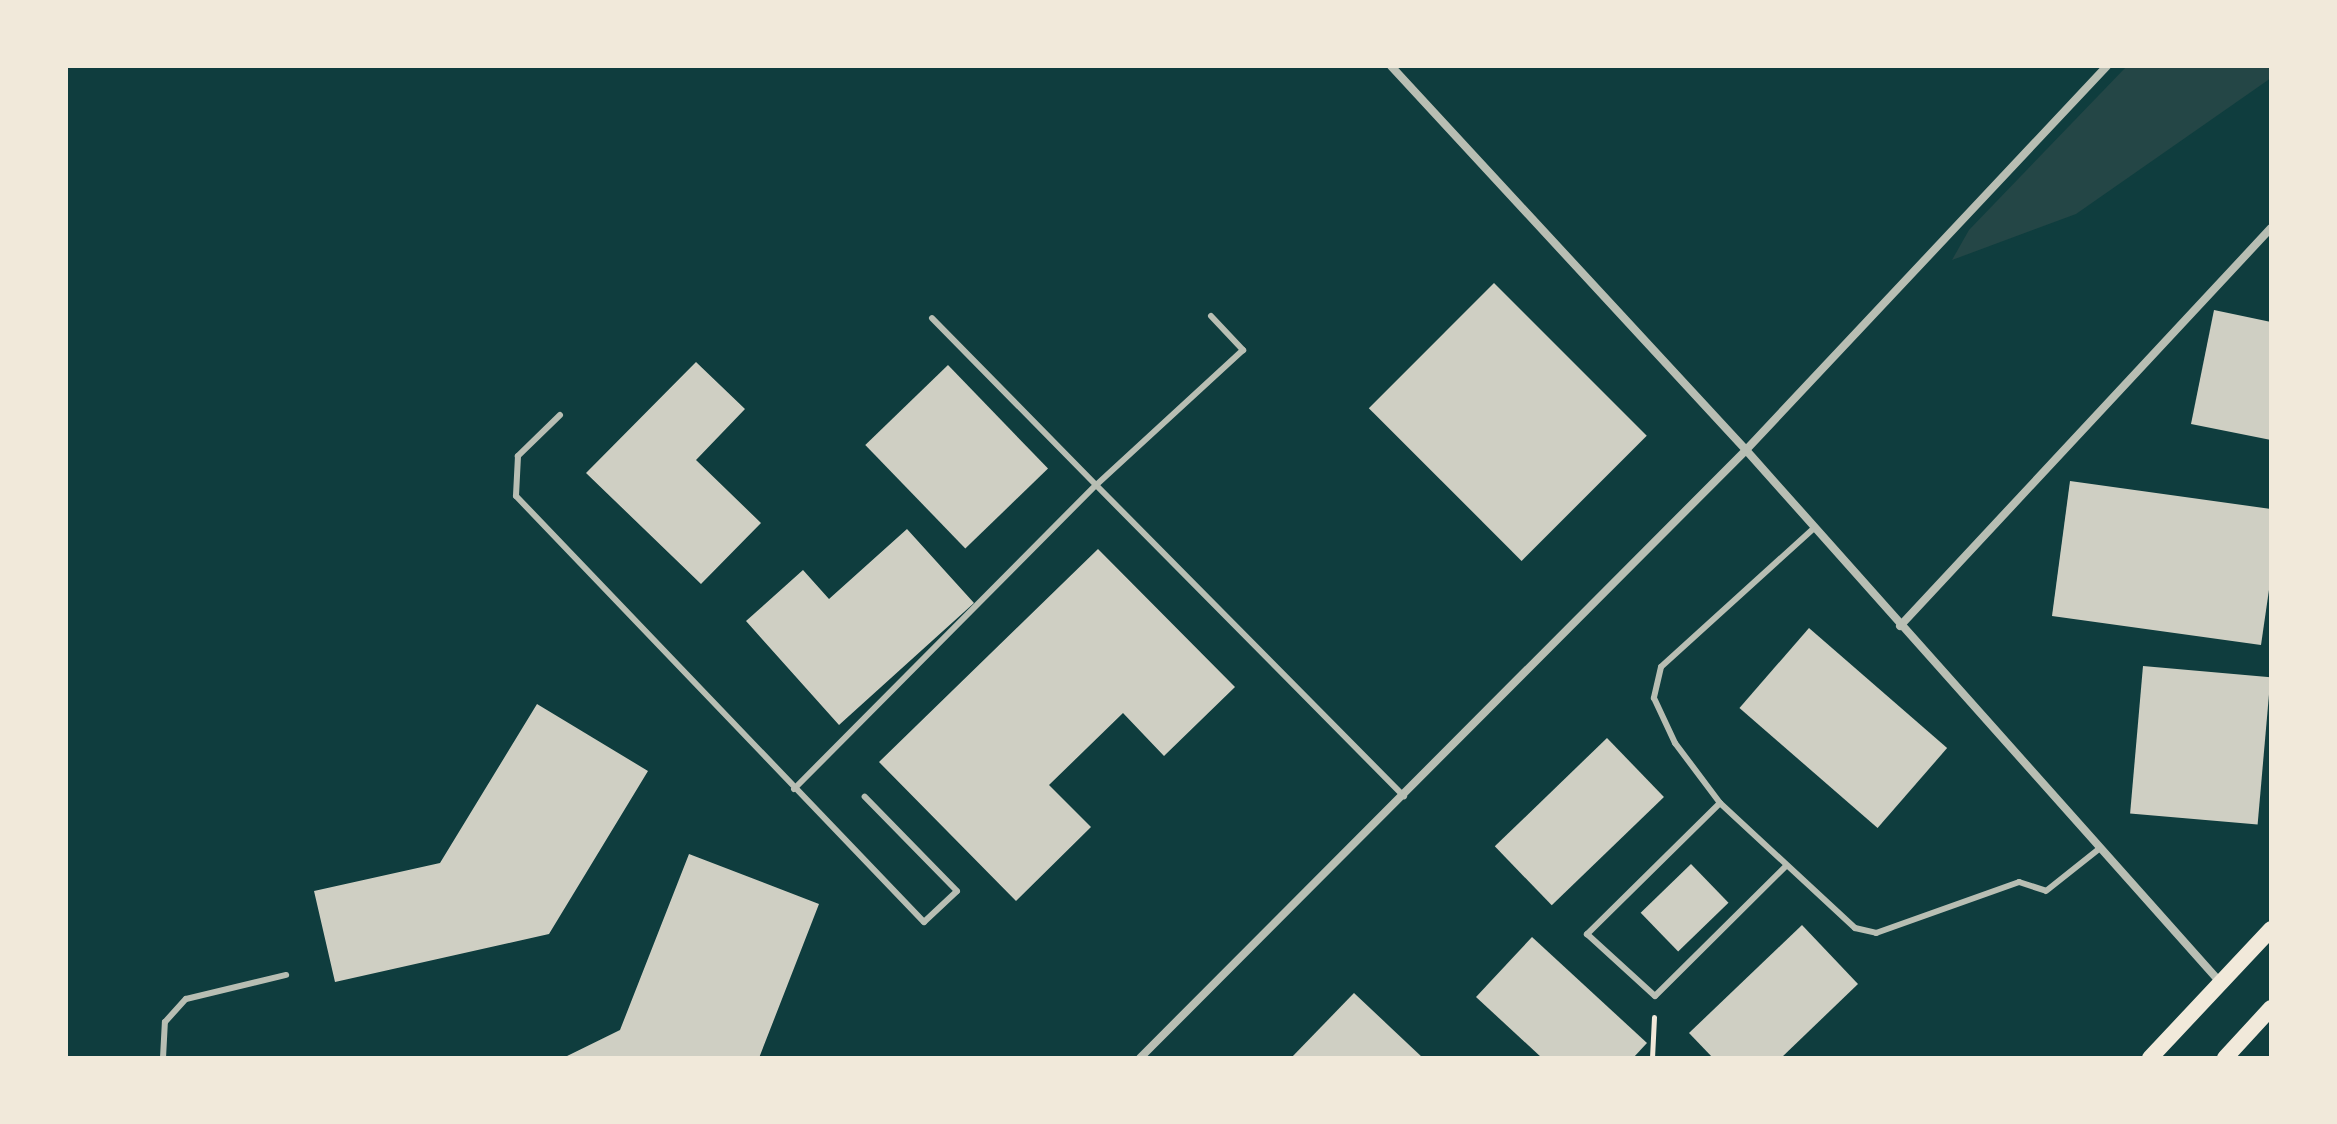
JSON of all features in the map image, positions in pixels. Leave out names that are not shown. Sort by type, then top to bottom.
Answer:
[{"type":"main road","points":[[2150,1058],[2271,929]]},
{"type":"main road","points":[[2225,1058],[2271,1008]]},
{"type":"street","points":[[1391,66],[1746,450],[1813,529],[2220,982]]},
{"type":"street","points":[[1140,1058],[1746,450],[2107,66]]},
{"type":"street","points":[[1900,626],[2271,228]]},
{"type":"lane","points":[[794,789],[1096,485],[1243,350],[1211,316]]},
{"type":"lane","points":[[932,318],[1404,796]]},
{"type":"lane","points":[[560,415],[518,456],[516,496],[924,922],[957,891],[865,797]]},
{"type":"lane","points":[[1813,529],[1661,667],[1654,698],[1675,743],[1720,803],[1785,867],[1855,928],[1876,933],[2019,882],[2046,891],[2100,848]]},
{"type":"lane","points":[[1720,803],[1587,934],[1655,996],[1785,867]]},
{"type":"lane","points":[[163,1058],[165,1022],[186,999],[286,975]]},
{"type":"path","points":[[1652,1058],[1655,996]]},
{"type":"shaded area","points":[[2127,66],[2271,66],[2271,78],[2076,214],[1952,260],[1969,230]]},
{"type":"building","points":[[1494,283],[1647,436],[1522,561],[1369,408]]},
{"type":"building","points":[[2214,310],[2271,322],[2271,440],[2191,424]]},
{"type":"building","points":[[696,362],[745,409],[696,460],[761,523],[701,584],[586,473]]},
{"type":"building","points":[[948,365],[1048,469],[965,548],[865,445]]},
{"type":"building","points":[[2070,481],[2271,509],[2271,576],[2261,645],[2052,616]]},
{"type":"building","points":[[907,529],[974,603],[839,725],[746,621],[803,570],[829,599]]},
{"type":"building","points":[[1098,549],[1235,687],[1164,756],[1123,713],[1049,785],[1091,827],[1016,901],[879,762]]},
{"type":"building","points":[[1809,628],[1947,748],[1878,828],[1739,708]]},
{"type":"building","points":[[2143,666],[2271,677],[2258,825],[2130,813]]},
{"type":"building","points":[[537,704],[648,771],[549,934],[335,982],[314,891],[440,863]]},
{"type":"building","points":[[1607,738],[1664,797],[1552,905],[1495,846]]},
{"type":"building","points":[[689,854],[819,904],[759,1058],[563,1058],[620,1030]]},
{"type":"building","points":[[1691,864],[1729,903],[1678,951],[1641,913]]},
{"type":"building","points":[[1802,925],[1858,984],[1781,1058],[1713,1058],[1689,1033]]},
{"type":"building","points":[[1532,937],[1647,1043],[1633,1058],[1542,1058],[1476,997]]},
{"type":"building","points":[[1354,993],[1423,1058],[1291,1058]]}]
